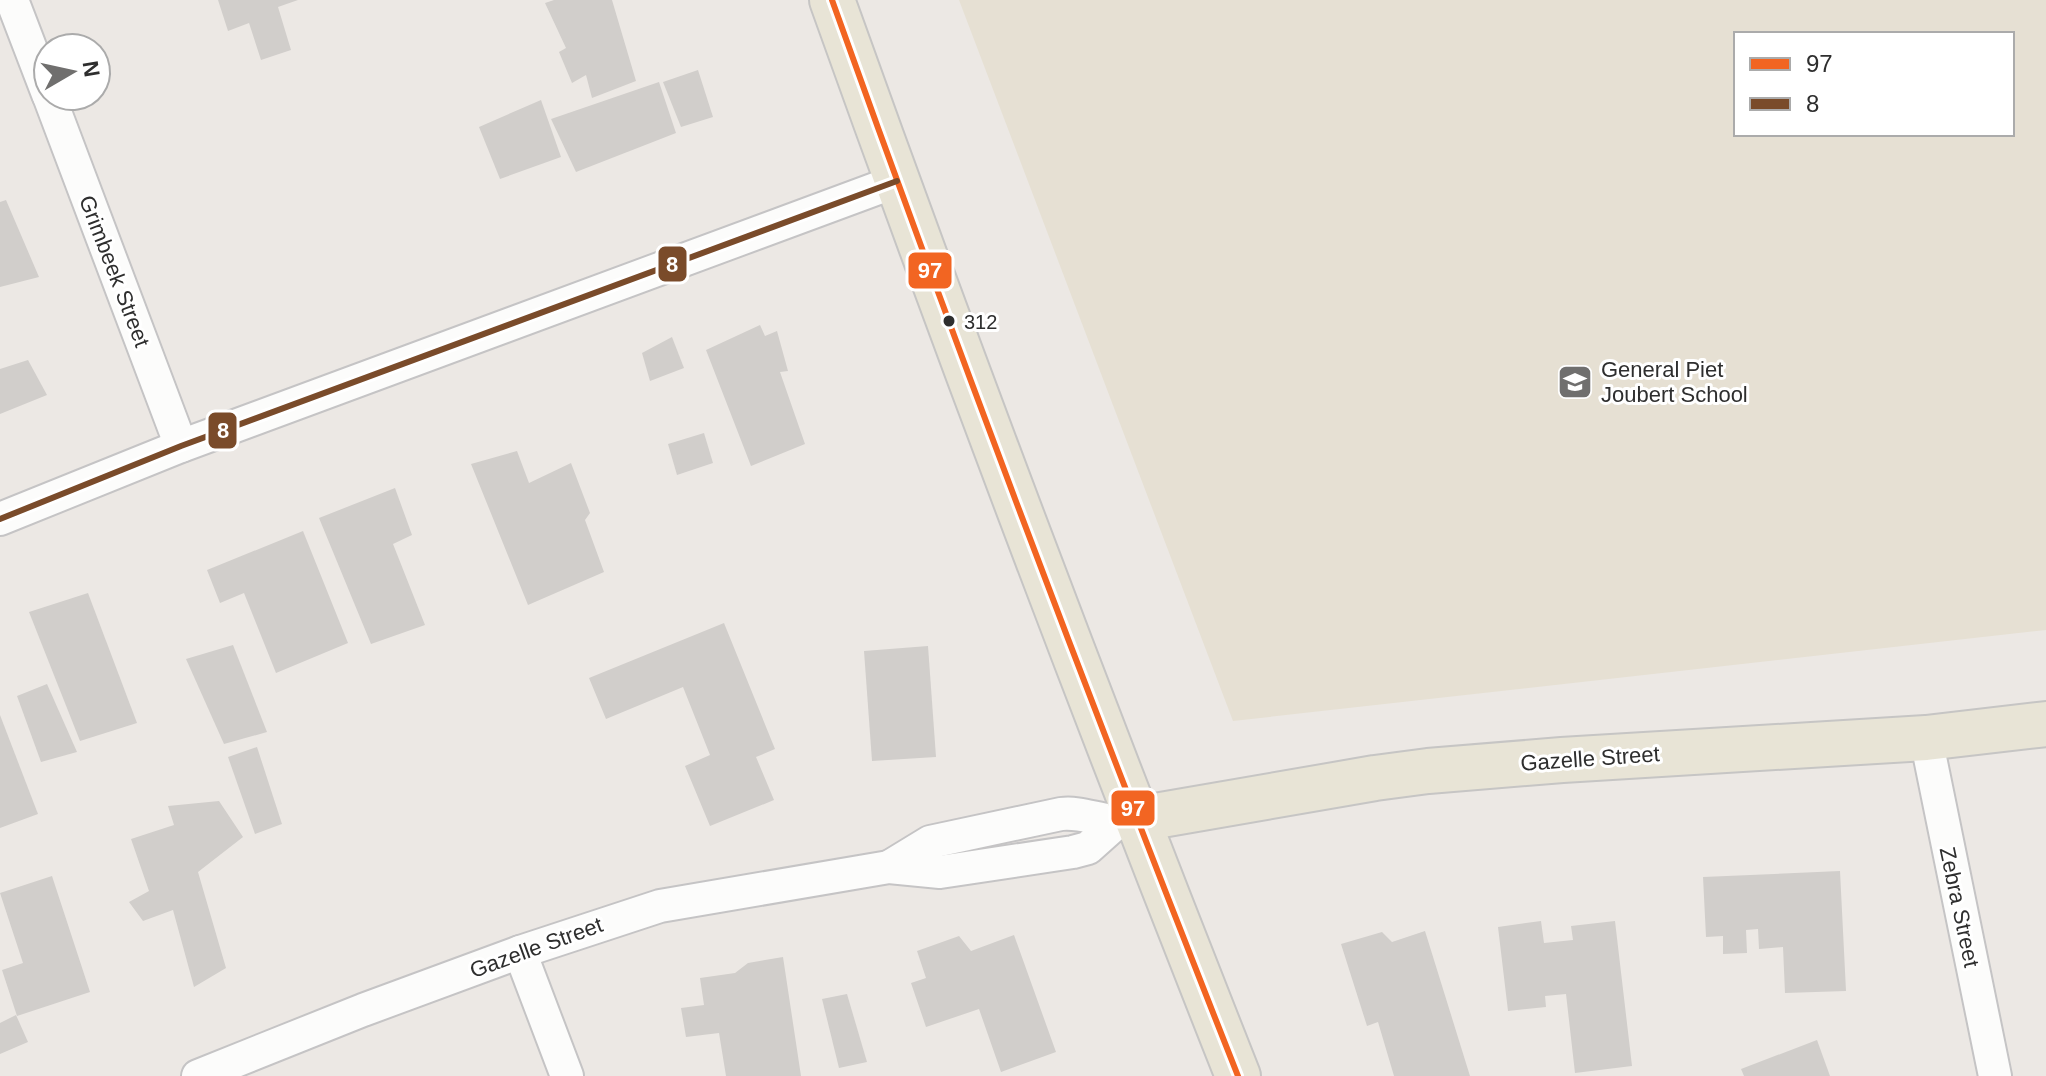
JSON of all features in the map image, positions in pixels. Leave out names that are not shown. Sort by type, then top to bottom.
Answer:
[{"type":"main road","points":[[832,0],[1127,821],[1238,1076]]},
{"type":"main road","name":"Gazelle Street","points":[[1127,821],[1375,778],[1442,770],[1926,738],[2046,724]]},
{"type":"street","name":"Grimbeek Street","points":[[12,0],[32,53]]},
{"type":"street","name":"Grimbeek Street","points":[[54,112],[181,446]]},
{"type":"street","points":[[0,519],[181,446],[897,181]]},
{"type":"street","name":"Zebra Street","points":[[1926,738],[1995,1076]]},
{"type":"street","name":"Gazelle Street","points":[[198,1076],[363,1010],[626,915],[660,906],[889,867],[940,872],[1073,852],[1088,848],[1127,821]]},
{"type":"street","points":[[520,952],[567,1076]]},
{"type":"shaded area","name":"General Piet Joubert School","points":[[959,0],[2046,0],[2046,630],[1233,721]]},
{"type":"building","points":[[218,0],[298,0],[278,7],[291,50],[261,60],[249,23],[228,31]]},
{"type":"building","points":[[554,0],[612,0],[636,81],[592,98],[586,75],[572,83],[559,52],[566,48],[545,3]]},
{"type":"building","points":[[698,70],[713,117],[681,127],[663,82]]},
{"type":"building","points":[[659,82],[676,133],[576,172],[551,119]]},
{"type":"building","points":[[541,100],[561,157],[500,179],[479,127]]},
{"type":"building","points":[[6,200],[39,277],[0,287],[0,202]]},
{"type":"building","points":[[760,325],[765,336],[777,331],[788,371],[780,372],[805,444],[751,466],[706,350]]},
{"type":"building","points":[[672,337],[684,368],[650,381],[642,353]]},
{"type":"building","points":[[28,360],[47,395],[0,414],[0,369]]},
{"type":"building","points":[[704,433],[713,463],[677,475],[668,444]]},
{"type":"building","points":[[517,451],[529,483],[571,463],[590,513],[585,520],[604,572],[528,605],[471,464]]},
{"type":"building","points":[[395,488],[412,535],[393,544],[425,625],[371,644],[319,518]]},
{"type":"building","points":[[303,531],[348,643],[276,673],[244,593],[220,603],[207,570]]},
{"type":"building","points":[[88,593],[137,723],[80,741],[29,612]]},
{"type":"building","points":[[724,623],[775,749],[756,757],[774,800],[710,826],[685,766],[710,755],[683,687],[606,719],[589,678]]},
{"type":"building","points":[[233,645],[267,732],[224,744],[186,659]]},
{"type":"building","points":[[928,646],[936,757],[872,761],[864,651]]},
{"type":"building","points":[[47,684],[77,752],[41,762],[17,696]]},
{"type":"building","points":[[0,715],[38,814],[0,828]]},
{"type":"building","points":[[257,747],[282,824],[255,834],[228,757]]},
{"type":"building","points":[[219,801],[243,837],[198,872],[226,968],[194,987],[173,910],[143,921],[129,902],[149,891],[131,839],[174,825],[168,806]]},
{"type":"building","points":[[1840,871],[1846,991],[1785,993],[1783,947],[1759,949],[1758,929],[1746,930],[1747,953],[1723,954],[1723,936],[1706,937],[1703,877]]},
{"type":"building","points":[[52,876],[90,992],[17,1016],[2,970],[23,963],[0,893]]},
{"type":"building","points":[[1541,921],[1544,943],[1573,940],[1571,926],[1615,921],[1632,1066],[1575,1073],[1566,994],[1545,996],[1546,1007],[1508,1011],[1498,927]]},
{"type":"building","points":[[1425,931],[1470,1076],[1394,1076],[1378,1022],[1367,1026],[1341,944],[1382,932],[1392,942]]},
{"type":"building","points":[[1014,935],[1056,1052],[1001,1072],[979,1009],[926,1027],[911,983],[926,978],[917,951],[959,936],[971,951]]},
{"type":"building","points":[[783,957],[801,1076],[726,1076],[719,1033],[686,1037],[681,1008],[704,1005],[700,978],[735,973],[748,963]]},
{"type":"building","points":[[847,994],[867,1062],[839,1068],[822,999]]},
{"type":"building","points":[[16,1015],[28,1042],[0,1054],[0,1023]]},
{"type":"building","points":[[1817,1040],[1830,1076],[1744,1076],[1741,1069]]},
{"type":"transit line","name":"97","points":[[832,0],[1030,540],[1238,1076]]},
{"type":"transit line","name":"8","points":[[0,519],[181,446],[897,181]]},
{"type":"place","name":"312","points":[[949,321]]},
{"type":"place","name":"General Piet Joubert School","points":[[1575,382]]}]
